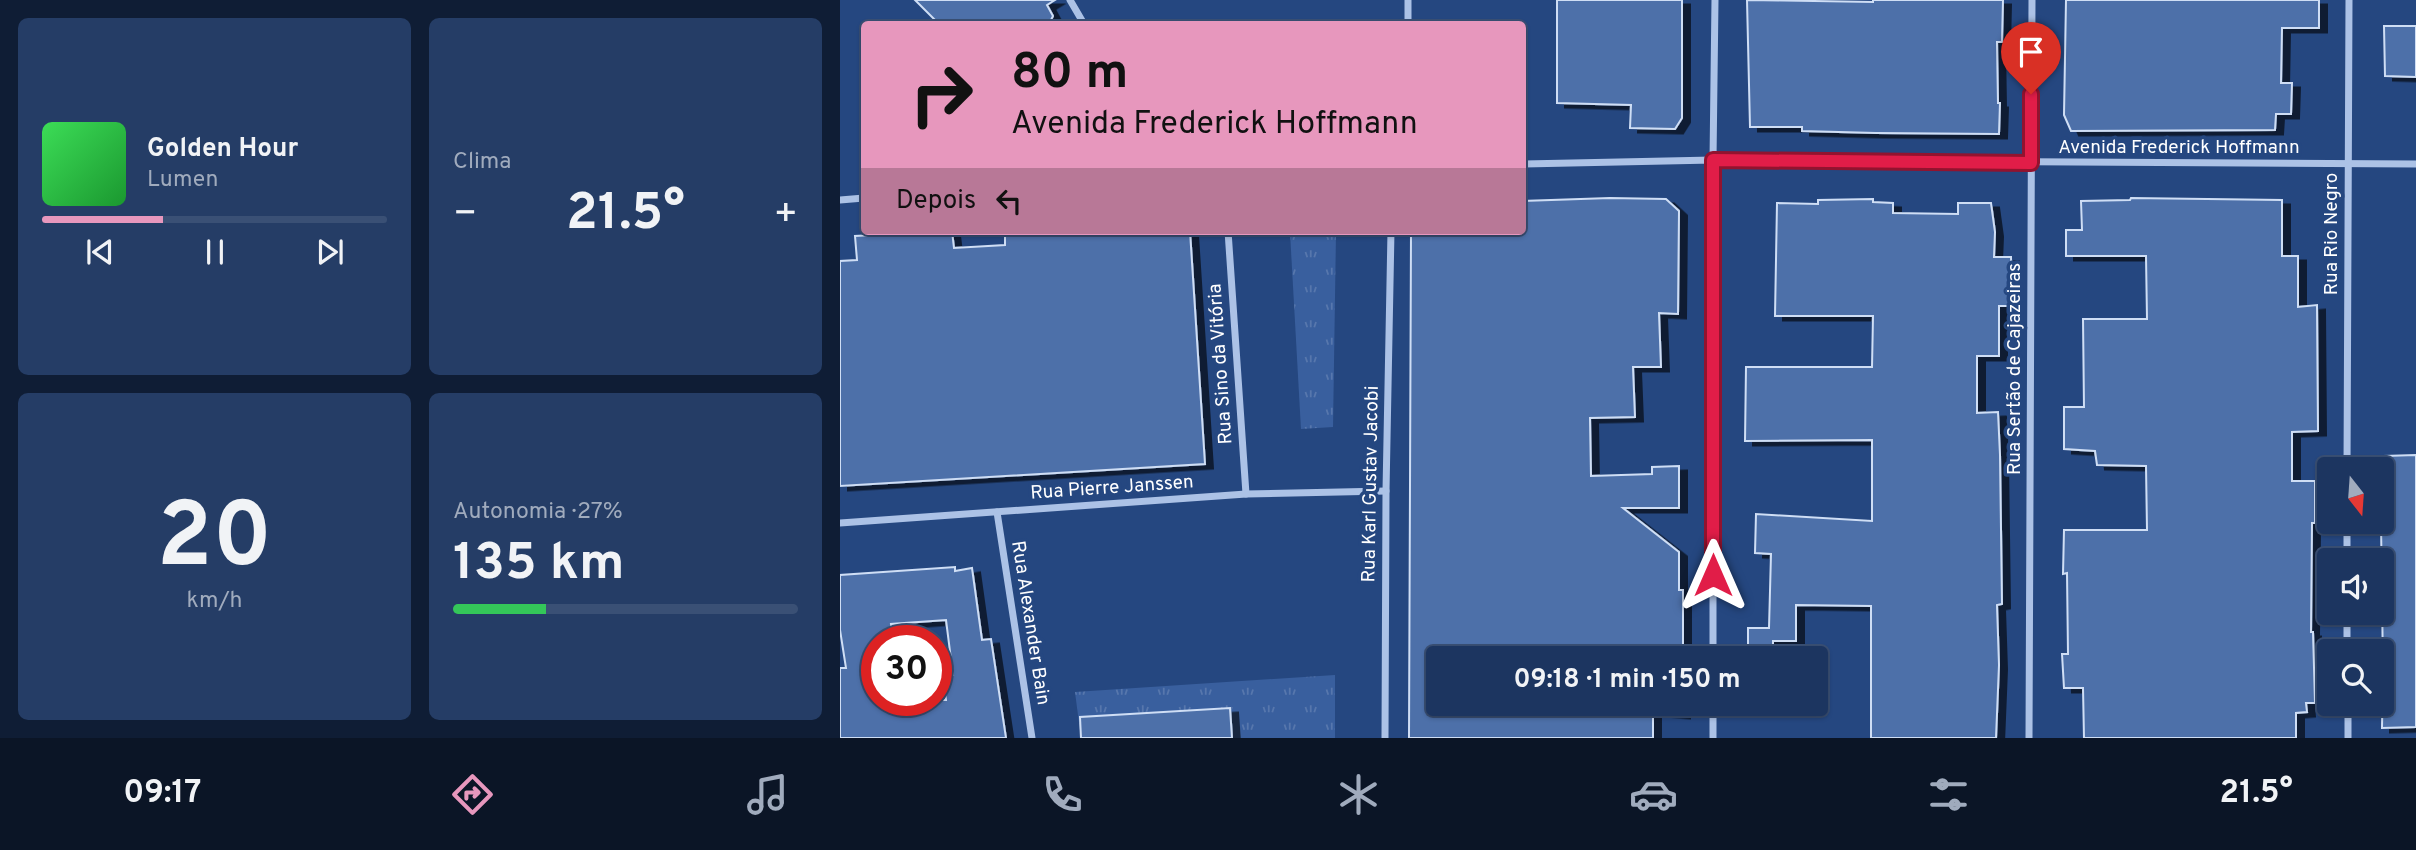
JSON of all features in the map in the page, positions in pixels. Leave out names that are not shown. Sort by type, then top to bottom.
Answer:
[{"type":"street","points":[[1070,0],[1082,21]]},
{"type":"street","points":[[1408,0],[1408,21]]},
{"type":"street","points":[[1713,646],[1715,0]]},
{"type":"street","name":"Rua Sertão de Cajazeiras","points":[[2029,738],[2032,0]]},
{"type":"street","name":"Rua Rio Negro","points":[[2347,457],[2348,0]]},
{"type":"street","name":"Avenida Frederick Hoffmann","points":[[1526,164],[1713,160],[2416,163]]},
{"type":"street","points":[[841,198],[861,198]]},
{"type":"street","name":"Rua Sino da Vitória","points":[[1228,235],[1246,494]]},
{"type":"street","name":"Rua Karl Gustav Jacobi","points":[[1385,738],[1391,235]]},
{"type":"street","name":"Rua Pierre Janssen","points":[[840,523],[1246,494],[1386,491]]},
{"type":"street","name":"Rua Alexander Bain","points":[[997,512],[1032,738]]},
{"type":"street","points":[[1713,716],[1713,738]]},
{"type":"street","points":[[2348,716],[2348,738]]},
{"type":"green space","points":[[1290,235],[1336,235],[1333,427],[1301,429]]},
{"type":"green space","points":[[1335,675],[1335,738],[1081,738],[1075,692]]},
{"type":"building","points":[[915,0],[1055,0],[1047,5],[1053,16],[1050,21],[936,21]]},
{"type":"building","points":[[1557,0],[1682,0],[1682,118],[1675,129],[1630,128],[1631,105],[1557,103]]},
{"type":"building","points":[[1747,0],[2003,0],[2002,42],[1997,42],[1999,134],[1802,131],[1802,127],[1750,127]]},
{"type":"building","points":[[2066,0],[2319,0],[2319,28],[2282,28],[2281,83],[2292,83],[2291,114],[2276,114],[2275,130],[2071,131],[2064,115]]},
{"type":"building","points":[[2384,26],[2416,26],[2416,77],[2385,76]]},
{"type":"building","points":[[2131,198],[2282,200],[2282,256],[2298,256],[2298,307],[2317,305],[2318,431],[2292,432],[2292,481],[2315,481],[2311,632],[2315,703],[2306,703],[2307,712],[2296,713],[2296,738],[2084,738],[2083,688],[2064,688],[2062,654],[2068,654],[2067,573],[2063,574],[2064,530],[2147,530],[2146,466],[2097,465],[2095,451],[2064,449],[2064,407],[2084,407],[2083,319],[2147,319],[2146,256],[2066,256],[2066,230],[2082,230],[2081,201]]},
{"type":"building","points":[[1666,199],[1679,211],[1678,314],[1659,313],[1661,367],[1633,367],[1635,417],[1590,418],[1591,476],[1652,474],[1652,467],[1679,466],[1679,508],[1623,508],[1679,552],[1679,590],[1683,590],[1683,646],[1426,646],[1426,716],[1653,716],[1653,738],[1409,738],[1411,235],[1526,235],[1526,201]]},
{"type":"building","points":[[1873,199],[1873,202],[1893,203],[1893,213],[1958,214],[1958,203],[1991,203],[1995,232],[1994,257],[2011,257],[2012,306],[1999,306],[1999,356],[1977,356],[1977,413],[1998,412],[2002,604],[1997,605],[1999,665],[1996,738],[1871,738],[1871,606],[1796,605],[1796,641],[1773,641],[1773,646],[1748,646],[1748,628],[1769,628],[1771,554],[1755,553],[1756,514],[1872,521],[1872,440],[1745,441],[1746,367],[1872,367],[1873,316],[1775,316],[1777,203],[1818,204],[1818,200]]},
{"type":"building","points":[[952,235],[954,248],[1005,245],[1005,235],[1190,235],[1205,464],[840,486],[840,261],[857,260],[855,236]]},
{"type":"building","points":[[2416,455],[2416,727],[2382,728],[2382,716],[2394,716],[2394,639],[2383,639],[2382,625],[2394,625],[2394,548],[2381,548],[2381,534],[2394,534],[2394,457],[2384,456]]},
{"type":"building","points":[[972,568],[982,640],[991,639],[1006,738],[840,738],[840,668],[846,668],[840,630],[840,575]]},
{"type":"building","points":[[1230,708],[1232,738],[1081,738],[1080,717]]},
{"type":"route","points":[[1713,575],[1713,160],[2031,163],[2031,94]]}]
